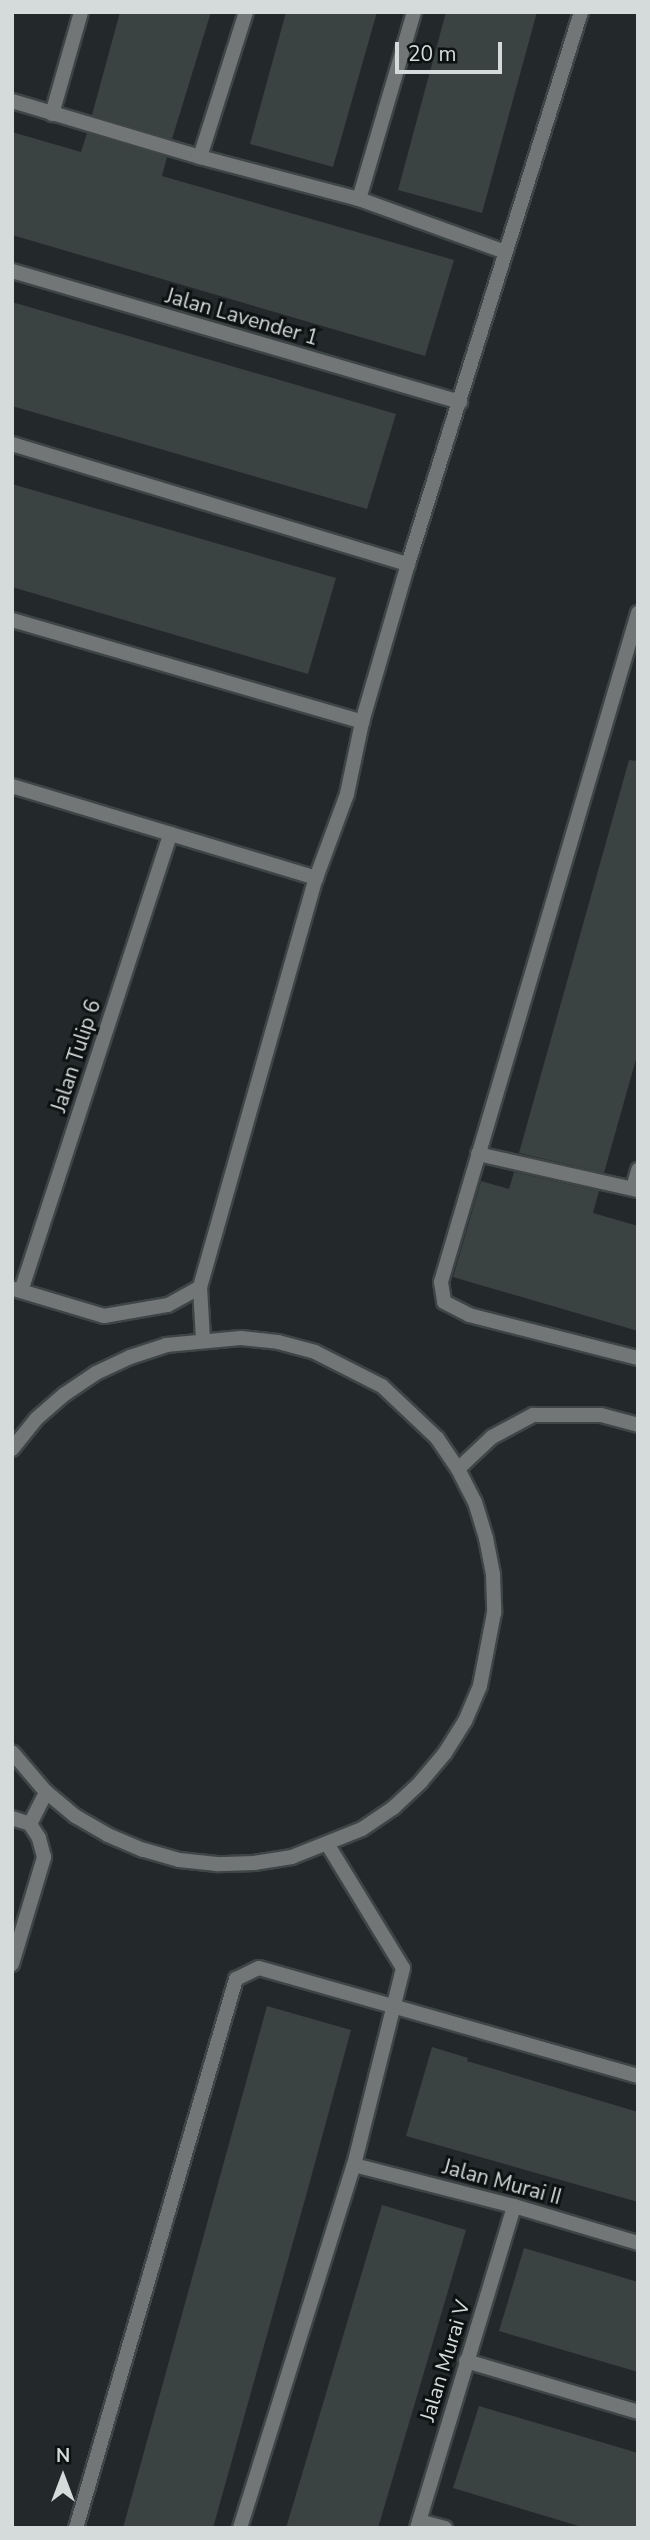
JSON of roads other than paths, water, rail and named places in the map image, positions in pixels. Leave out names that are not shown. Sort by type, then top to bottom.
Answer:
[{"type":"street","points":[[52,114],[81,12]]},
{"type":"street","points":[[200,157],[246,12]]},
{"type":"street","points":[[359,199],[414,12]]},
{"type":"street","points":[[203,1339],[200,1287],[316,878],[346,794],[362,722],[408,564],[460,402],[503,251],[581,12]]},
{"type":"street","points":[[12,101],[200,157],[359,199],[503,251]]},
{"type":"street","name":"Jalan Lavender 1","points":[[12,271],[460,402]]},
{"type":"street","points":[[12,444],[408,564]]},
{"type":"street","points":[[638,613],[441,1282],[444,1302],[468,1315],[638,1358]]},
{"type":"street","points":[[12,620],[362,722]]},
{"type":"street","points":[[12,786],[316,878]]},
{"type":"street","name":"Jalan Tulip 6","points":[[17,1290],[170,834]]},
{"type":"street","points":[[478,1154],[635,1189],[638,1170]]},
{"type":"street","points":[[17,1290],[104,1316],[168,1305],[200,1287]]},
{"type":"street","points":[[12,1449],[36,1419],[65,1394],[96,1373],[166,1345],[203,1339],[241,1338],[278,1342],[315,1352],[382,1386],[411,1410],[437,1438],[458,1469],[475,1502],[493,1575],[494,1613],[480,1686],[465,1721],[445,1753],[421,1782],[393,1808],[362,1829],[328,1845],[292,1857],[255,1863],[179,1860],[143,1850],[108,1835],[75,1816],[46,1792],[12,1752]]},
{"type":"street","points":[[458,1469],[492,1437],[533,1415],[601,1415],[638,1425]]},
{"type":"street","points":[[30,1824],[46,1792]]},
{"type":"street","points":[[12,1818],[30,1824],[39,1838],[44,1857],[12,1964]]},
{"type":"street","points":[[240,2528],[354,2165],[403,1968],[399,1957],[328,1845]]},
{"type":"street","points":[[76,2528],[236,1979],[259,1968],[638,2076]]},
{"type":"street","name":"Jalan Murai II","points":[[354,2165],[514,2206],[638,2243]]},
{"type":"street","name":"Jalan Murai V","points":[[418,2524],[514,2206]]},
{"type":"street","points":[[466,2361],[638,2412]]},
{"type":"street","points":[[418,2524],[444,2528]]}]
